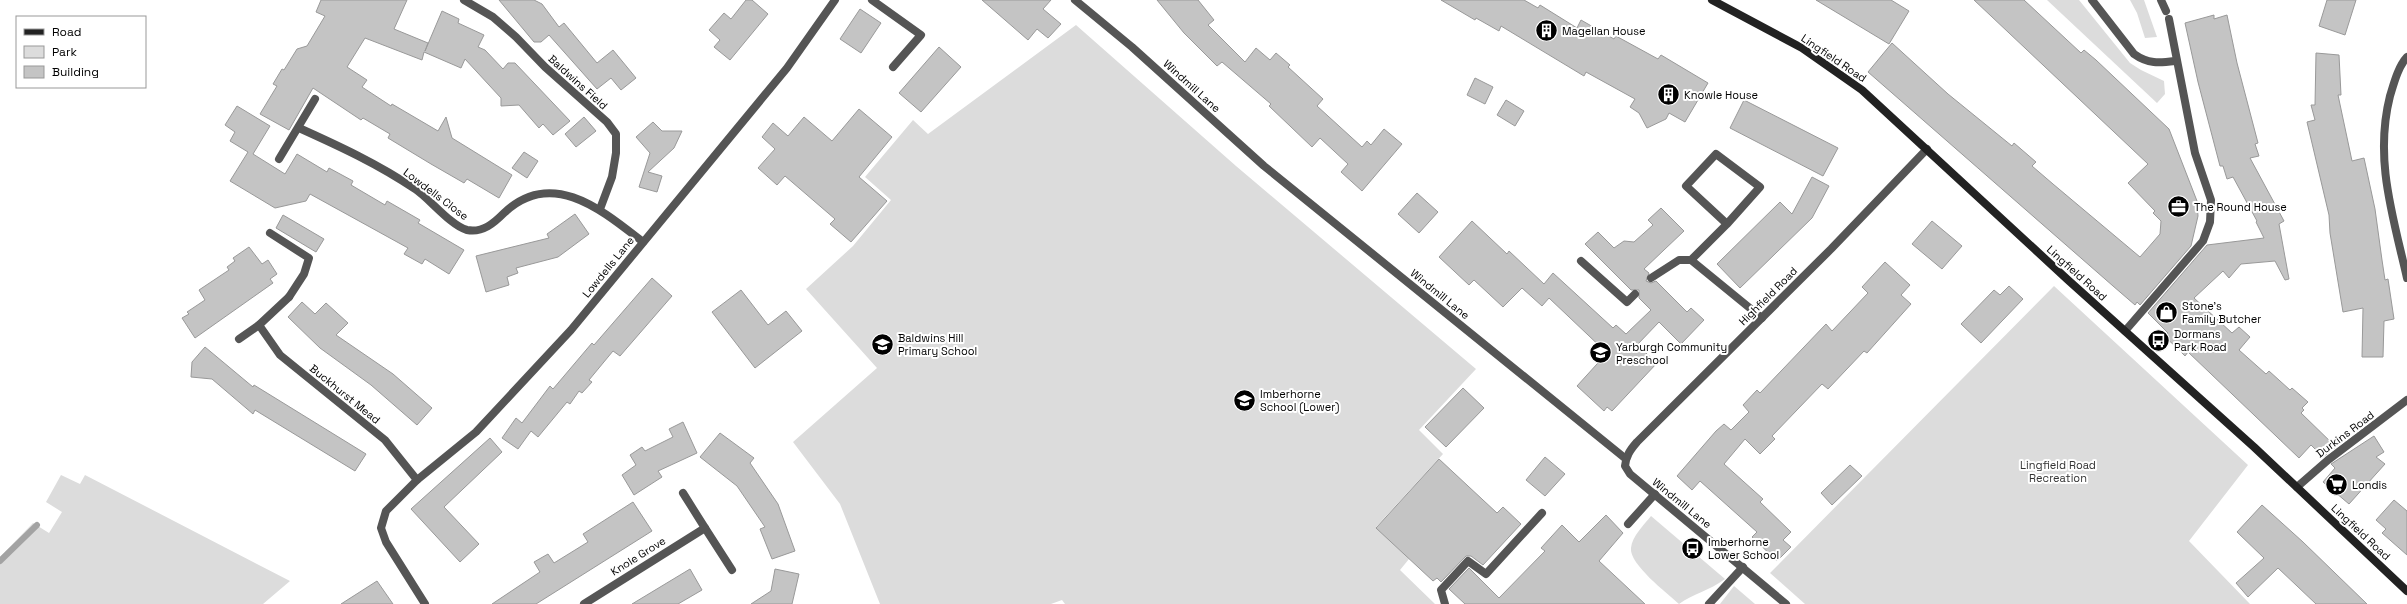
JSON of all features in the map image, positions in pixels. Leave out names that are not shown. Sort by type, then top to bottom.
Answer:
[{"type":"street","name":"Baldwins Field","points":[[464,0],[492,17],[516,37],[545,68],[607,122],[616,134],[616,153],[612,177],[600,209]]},
{"type":"street","name":"Lowdells Lane","points":[[425,604],[386,542],[381,528],[386,511],[416,480],[476,432],[571,330],[787,68],[835,0]]},
{"type":"street","points":[[872,0],[921,35],[893,67]]},
{"type":"street","name":"Windmill Lane","points":[[1075,0],[1132,47],[1264,166],[1626,459],[1625,466],[1630,474],[1786,604]]},
{"type":"street","name":"Lingfield Road","points":[[1712,0],[1802,48],[1862,90],[2297,487],[2407,591]]},
{"type":"street","points":[[2092,0],[2134,54],[2142,60],[2154,63],[2175,61]]},
{"type":"street","points":[[2161,0],[2166,11]]},
{"type":"street","points":[[2125,331],[2203,241],[2210,222],[2211,200],[2195,153],[2175,61],[2169,19]]},
{"type":"street","points":[[2407,57],[2393,85],[2385,115],[2382,145],[2386,184],[2407,278]]},
{"type":"street","points":[[279,159],[299,128],[315,99]]},
{"type":"street","name":"Lowdells Close","points":[[299,128],[367,158],[416,189],[466,230],[480,230],[494,223],[518,203],[530,196],[546,194],[568,195],[600,209],[643,242]]},
{"type":"street","name":"Highfield Road","points":[[1626,459],[1629,451],[1637,442],[1762,318],[1927,150]]},
{"type":"street","points":[[1691,260],[1726,224],[1760,187],[1716,154],[1686,186],[1726,224]]},
{"type":"street","points":[[239,339],[259,325],[289,297],[304,274],[309,258],[270,233]]},
{"type":"street","points":[[1651,278],[1679,260],[1691,260],[1762,318]]},
{"type":"street","points":[[1581,261],[1627,302],[1635,294]]},
{"type":"street","name":"Buckhurst Mead","points":[[259,325],[280,354],[385,440],[416,480]]},
{"type":"street","name":"Durkins Road","points":[[2297,487],[2328,460],[2407,400]]},
{"type":"street","points":[[683,493],[732,570]]},
{"type":"street","points":[[1628,524],[1655,494]]},
{"type":"street","points":[[1446,604],[1441,590],[1468,561],[1486,574],[1542,513]]},
{"type":"street","name":"Knole Grove","points":[[584,604],[705,528]]},
{"type":"street","points":[[1709,604],[1743,567]]},
{"type":"green space","points":[[2047,0],[2079,0],[2130,63],[2164,81],[2165,94],[2157,103]]},
{"type":"green space","points":[[2130,0],[2144,0],[2157,37],[2145,38],[2137,13]]},
{"type":"green space","name":"Imberhorne School (Lower)","points":[[1076,25],[1236,166],[1476,369],[1419,430],[1443,454],[1376,527],[1409,559],[1400,570],[1435,604],[1065,604],[1062,600],[1051,604],[880,604],[840,504],[793,442],[877,368],[806,289],[853,246],[891,200],[865,177],[913,120],[928,134]]},
{"type":"green space","name":"Lingfield Road Recreation","points":[[2054,286],[2248,465],[2189,541],[2250,604],[1805,604],[1770,573]]},
{"type":"green space","points":[[61,475],[80,484],[85,475],[290,581],[263,604],[0,604],[0,557],[33,523],[49,533],[62,512],[46,502]]},
{"type":"green space","points":[[1651,516],[1725,579],[1679,604],[1642,570],[1632,555],[1631,548],[1634,539]]},
{"type":"green space","points":[[1734,586],[1755,604],[1720,604]]},
{"type":"building","points":[[321,0],[407,0],[394,29],[428,43],[425,51],[442,11],[459,19],[458,23],[484,35],[478,47],[485,50],[503,69],[508,63],[515,63],[570,121],[553,135],[543,124],[539,128],[519,105],[501,106],[501,98],[465,59],[461,68],[424,52],[422,60],[365,38],[347,67],[367,80],[362,87],[391,106],[392,104],[438,131],[446,117],[452,138],[512,175],[499,198],[467,179],[464,183],[431,164],[388,138],[390,134],[363,118],[361,120],[313,88],[289,130],[260,114],[277,86],[273,84],[282,69],[284,70],[297,49],[307,46],[325,16],[316,12]]},
{"type":"building","points":[[499,0],[534,0],[542,4],[559,27],[564,23],[597,63],[613,50],[636,78],[621,90],[611,78],[597,89],[549,35],[541,42],[534,42]]},
{"type":"building","points":[[746,0],[752,0],[768,14],[730,60],[714,47],[720,40],[709,30],[724,13],[731,19]]},
{"type":"building","points":[[982,0],[1051,0],[1043,9],[1061,24],[1048,38],[1037,29],[1028,40]]},
{"type":"building","points":[[1157,0],[1198,0],[1214,20],[1208,25],[1245,62],[1256,48],[1270,60],[1276,53],[1290,65],[1288,67],[1323,99],[1317,106],[1362,147],[1367,141],[1371,145],[1384,129],[1402,144],[1362,191],[1341,172],[1348,164],[1320,138],[1312,147],[1269,106],[1271,104],[1222,62],[1217,66],[1184,33]]},
{"type":"building","points":[[1441,0],[1524,0],[1538,8],[1540,5],[1577,28],[1581,20],[1614,39],[1616,36],[1658,59],[1661,55],[1708,83],[1685,122],[1669,113],[1666,119],[1647,128],[1639,113],[1630,107],[1635,99],[1586,72],[1584,76],[1501,26],[1499,31],[1476,18],[1475,20]]},
{"type":"building","points":[[1816,0],[1891,0],[1909,11],[1889,44]]},
{"type":"building","points":[[1974,0],[2024,0],[2081,53],[2084,50],[2096,60],[2169,129],[2197,201],[2198,216],[2191,246],[2140,305],[2137,302],[2135,305],[1868,72],[1892,43],[1948,94],[2012,146],[2014,143],[2036,162],[2032,166],[2140,257],[2160,234],[2161,221],[2153,213],[2155,211],[2128,183],[2148,164]]},
{"type":"building","points":[[2327,0],[2356,0],[2345,35],[2319,26]]},
{"type":"building","points":[[860,9],[881,23],[861,53],[840,39]]},
{"type":"building","points":[[2214,15],[2214,19],[2227,15],[2237,63],[2258,143],[2255,144],[2259,156],[2250,158],[2284,221],[2279,224],[2289,279],[2285,280],[2275,261],[2241,264],[2229,278],[2223,271],[2194,298],[2232,333],[2239,327],[2250,337],[2239,350],[2266,374],[2269,371],[2290,390],[2292,388],[2308,402],[2302,408],[2304,410],[2301,413],[2336,447],[2323,457],[2311,445],[2299,458],[2188,352],[2185,356],[2165,337],[2168,333],[2148,313],[2207,245],[2264,238],[2256,222],[2257,221],[2233,177],[2227,179],[2223,166],[2220,166],[2198,82],[2185,23]]},
{"type":"building","points":[[939,47],[961,67],[921,112],[899,93]]},
{"type":"building","points":[[2316,53],[2339,55],[2341,95],[2338,95],[2352,161],[2364,158],[2375,209],[2385,280],[2388,279],[2394,319],[2384,321],[2383,357],[2362,357],[2363,308],[2343,312],[2330,233],[2329,215],[2307,122],[2315,120],[2311,105],[2315,105]]},
{"type":"building","points":[[1475,78],[1493,87],[1485,104],[1467,95]]},
{"type":"building","points":[[1506,100],[1524,111],[1515,126],[1497,115]]},
{"type":"building","points":[[1744,100],[1838,148],[1823,176],[1730,128]]},
{"type":"building","points":[[237,106],[270,126],[253,154],[285,174],[297,154],[327,172],[329,168],[353,181],[351,185],[385,205],[387,201],[420,220],[418,223],[464,250],[449,274],[425,259],[422,264],[404,254],[408,248],[310,194],[306,201],[275,208],[230,181],[248,152],[230,141],[235,132],[225,125]]},
{"type":"building","points":[[859,109],[892,137],[859,177],[887,201],[851,242],[830,224],[835,219],[785,176],[777,185],[758,168],[775,149],[762,137],[773,123],[788,136],[804,117],[832,141]]},
{"type":"building","points":[[584,117],[596,131],[576,147],[565,134]]},
{"type":"building","points":[[653,122],[662,131],[682,131],[674,148],[648,172],[662,176],[657,192],[639,187],[650,153],[636,137]]},
{"type":"building","points":[[524,152],[538,161],[527,178],[512,168]]},
{"type":"building","points":[[1812,177],[1829,186],[1812,218],[1740,288],[1717,264],[1780,202],[1792,214]]},
{"type":"building","points":[[1417,193],[1438,212],[1419,233],[1398,214]]},
{"type":"building","points":[[1661,208],[1684,231],[1644,269],[1649,273],[1646,281],[1651,283],[1656,281],[1687,312],[1691,308],[1704,320],[1681,344],[1659,322],[1637,345],[1657,363],[1612,411],[1607,407],[1604,411],[1577,386],[1607,353],[1549,298],[1542,306],[1522,288],[1503,307],[1474,280],[1469,285],[1439,257],[1472,221],[1507,254],[1509,251],[1544,284],[1553,273],[1613,328],[1616,325],[1626,334],[1651,310],[1639,298],[1639,290],[1631,290],[1585,244],[1598,232],[1614,248],[1624,241],[1634,242],[1653,225],[1648,220]]},
{"type":"building","points":[[575,214],[589,234],[558,257],[516,268],[518,273],[507,277],[509,285],[486,292],[476,256],[549,238],[547,234]]},
{"type":"building","points":[[283,215],[324,239],[316,252],[276,228]]},
{"type":"building","points":[[1932,221],[1962,246],[1942,269],[1912,244]]},
{"type":"building","points":[[249,247],[262,264],[268,260],[277,274],[270,279],[273,283],[195,338],[182,318],[189,314],[187,312],[205,300],[199,290],[229,270],[227,267],[235,261],[233,258]]},
{"type":"building","points":[[1885,262],[1910,285],[1901,295],[1911,304],[1867,353],[1864,351],[1828,389],[1822,384],[1772,436],[1775,439],[1760,454],[1745,439],[1724,464],[1763,499],[1760,502],[1791,532],[1783,540],[1791,547],[1777,561],[1752,537],[1757,532],[1700,481],[1692,490],[1677,476],[1716,431],[1724,424],[1731,430],[1749,412],[1743,405],[1757,390],[1760,393],[1826,324],[1832,331],[1868,293],[1862,287]]},
{"type":"building","points":[[652,278],[672,296],[620,356],[613,351],[589,380],[592,382],[582,393],[579,391],[570,404],[567,402],[538,437],[531,431],[518,449],[502,438],[516,418],[522,423],[550,386],[553,389],[592,343],[594,345]]},
{"type":"building","points":[[2009,286],[2023,299],[1981,343],[1961,324],[1994,290],[2000,295]]},
{"type":"building","points":[[741,290],[768,325],[786,311],[802,331],[755,368],[712,312]]},
{"type":"building","points":[[302,302],[315,314],[326,303],[348,323],[336,335],[393,374],[432,408],[417,425],[371,385],[320,348],[288,317]]},
{"type":"building","points":[[205,347],[253,387],[254,385],[366,454],[355,471],[255,410],[253,414],[212,379],[191,377],[192,362]]},
{"type":"building","points":[[1463,388],[1484,408],[1446,447],[1425,427]]},
{"type":"building","points":[[683,422],[697,453],[658,471],[662,477],[634,495],[622,475],[636,465],[630,455],[642,447],[645,451],[673,437],[669,429]]},
{"type":"building","points":[[720,433],[754,458],[750,463],[778,504],[795,551],[772,559],[760,529],[765,527],[737,486],[700,457]]},
{"type":"building","points":[[2374,436],[2384,452],[2376,457],[2385,464],[2349,504],[2323,482],[2335,468],[2331,464]]},
{"type":"building","points":[[490,438],[502,452],[444,507],[479,544],[460,562],[411,509]]},
{"type":"building","points":[[1545,457],[1565,474],[1545,496],[1526,480]]},
{"type":"building","points":[[1439,459],[1497,513],[1503,507],[1521,524],[1483,565],[1471,556],[1466,556],[1441,582],[1437,578],[1433,581],[1376,528]]},
{"type":"building","points":[[1850,465],[1862,476],[1832,505],[1821,493]]},
{"type":"building","points":[[2394,500],[2407,511],[2407,555],[2382,533],[2386,529],[2376,520]]},
{"type":"building","points":[[633,502],[652,531],[536,604],[492,604],[540,572],[534,562],[548,554],[554,563],[588,542],[583,534]]},
{"type":"building","points":[[2262,505],[2303,542],[2367,604],[2316,604],[2278,568],[2248,597],[2236,583],[2264,558],[2237,532]]},
{"type":"building","points":[[1606,515],[1623,533],[1599,561],[1645,604],[1465,604],[1449,589],[1469,568],[1499,598],[1545,551],[1541,548],[1562,525],[1579,542]]},
{"type":"building","points":[[690,569],[702,590],[678,604],[632,604]]},
{"type":"building","points":[[775,569],[799,574],[792,604],[751,604],[771,591]]},
{"type":"building","points":[[377,581],[393,604],[341,604]]},
{"type":"waterway","points":[[0,561],[37,525]]},
{"type":"place","name":"Magellan House","points":[[1547,31]]},
{"type":"place","name":"Knowle House","points":[[1669,95]]},
{"type":"place","name":"The Round House","points":[[2178,207]]},
{"type":"place","name":"Stone's Family Butcher","points":[[2167,312]]},
{"type":"place","name":"Dormans Park Road","points":[[2158,340]]},
{"type":"place","name":"Baldwins Hill Primary School","points":[[882,344]]},
{"type":"place","name":"Yarburgh Community Preschool","points":[[1600,353]]},
{"type":"place","name":"Imberhorne School (Lower)","points":[[1244,400]]},
{"type":"place","name":"Londis","points":[[2336,485]]},
{"type":"place","name":"Imberhorne Lower School","points":[[1692,548]]}]
